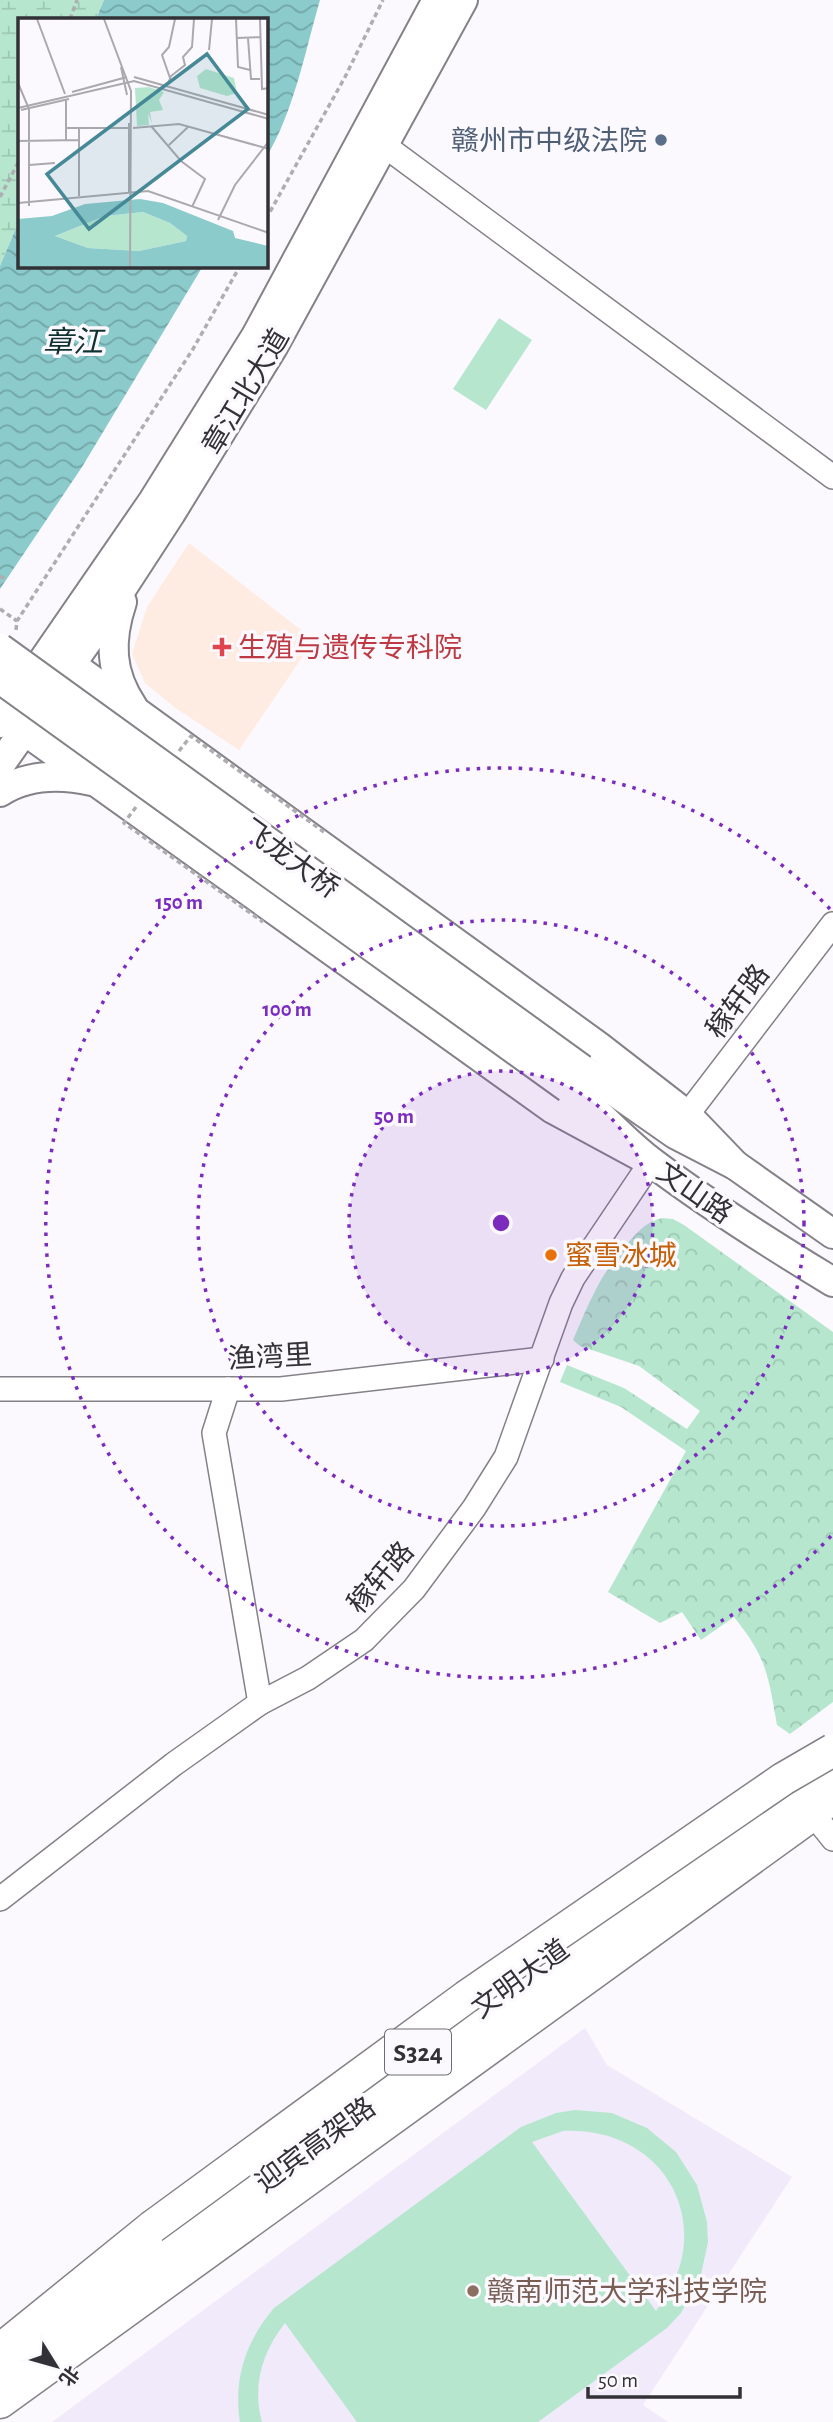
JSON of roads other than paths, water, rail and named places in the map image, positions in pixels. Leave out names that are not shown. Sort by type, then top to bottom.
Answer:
[{"type":"highway","points":[[0,2352],[152,2227],[466,1997],[783,1779],[833,1748]]},
{"type":"highway","name":"迎宾高架路","points":[[0,2376],[833,1762]]},
{"type":"highway","name":"迎宾高架路","points":[[0,2402],[810,1816],[830,1819]]},
{"type":"main road","name":"章江北大道","points":[[61,657],[153,501],[256,336],[437,0]]},
{"type":"main road","name":"章江北大道","points":[[0,765],[10,723],[131,574],[273,347],[463,0]]},
{"type":"main road","points":[[131,574],[115,625],[113,649],[121,689],[136,712]]},
{"type":"main road","name":"飞龙大桥","points":[[8,640],[575,1078]]},
{"type":"main road","points":[[61,657],[587,1038],[687,1115],[735,1166]]},
{"type":"main road","name":"飞龙大桥","points":[[0,679],[575,1078]]},
{"type":"main road","points":[[10,723],[97,782],[553,1109],[651,1162]]},
{"type":"main road","points":[[0,792],[28,779],[52,776],[97,782]]},
{"type":"main road","name":"文山路","points":[[575,1078],[590,1104],[651,1162],[833,1283]]},
{"type":"main road","name":"文山路","points":[[575,1078],[735,1166],[833,1234]]},
{"type":"main road","name":"文明大道","points":[[0,2352],[780,1791],[833,1748]]},
{"type":"main road","name":"文明大道","points":[[0,2419],[830,1819]]},
{"type":"street","points":[[385,146],[833,477]]},
{"type":"street","name":"稼轩路","points":[[687,1115],[833,923]]},
{"type":"street","name":"稼轩路","points":[[0,1899],[174,1764],[260,1703],[308,1678],[364,1640],[414,1589],[474,1508],[506,1457],[561,1303],[573,1278],[651,1162]]},
{"type":"street","name":"渔湾里","points":[[0,1389],[281,1389],[542,1359]]},
{"type":"street","points":[[228,1389],[214,1433],[260,1703]]},
{"type":"water","points":[[104,0],[320,0],[291,101],[268,154],[268,18],[96,18]]},
{"type":"water","name":"章江","points":[[18,223],[18,268],[202,268],[82,467],[0,589],[0,266]]},
{"type":"place","name":"赣州市中级法院","points":[[661,140]]},
{"type":"place","name":"生殖与遗传专科院","points":[[222,647]]},
{"type":"place","name":"蜜雪冰城","points":[[551,1255]]},
{"type":"place","name":"赣南师范大学科技学院","points":[[473,2291]]}]
